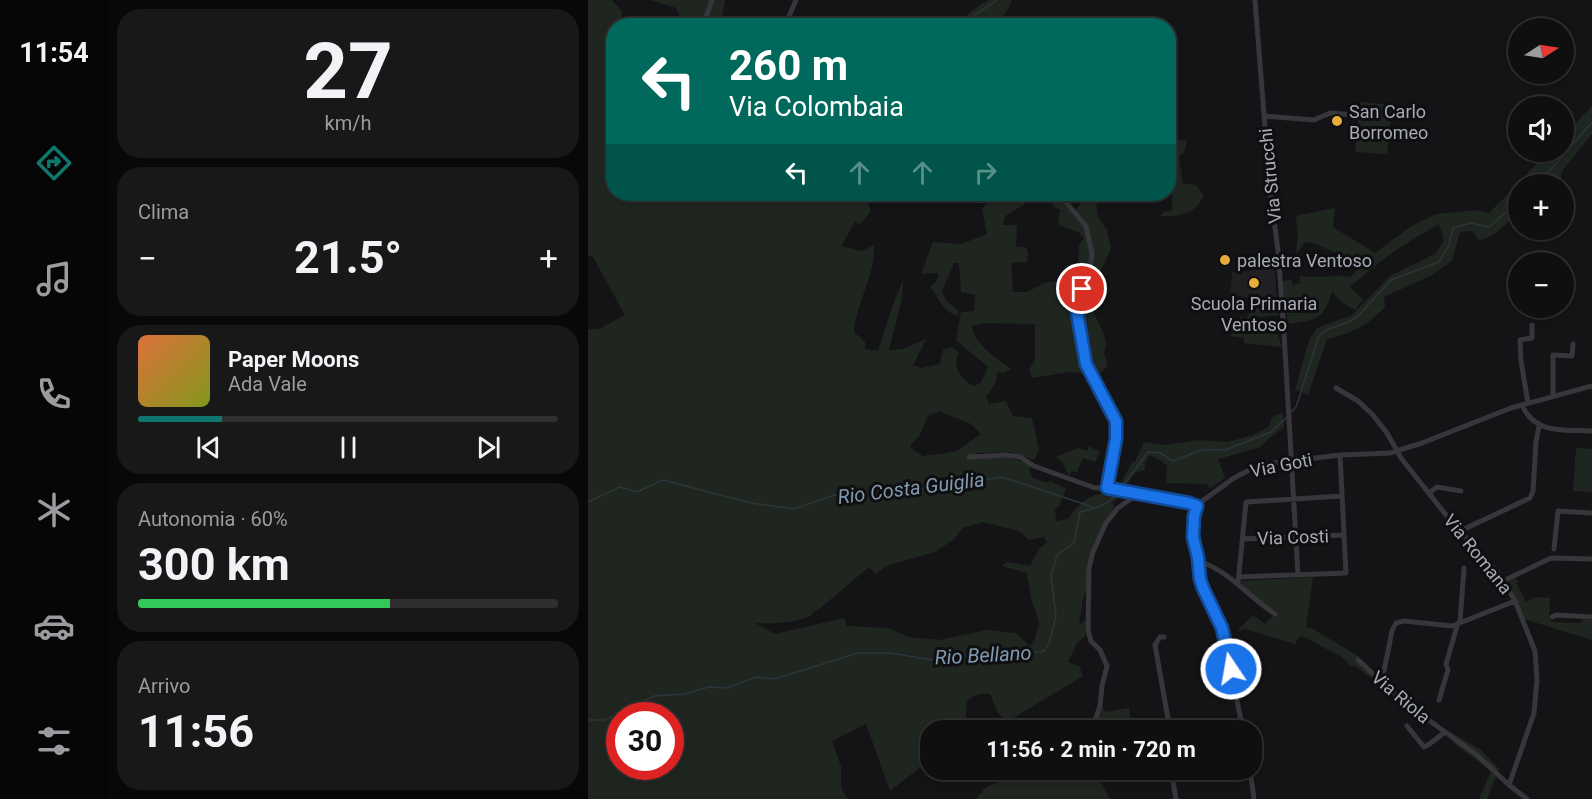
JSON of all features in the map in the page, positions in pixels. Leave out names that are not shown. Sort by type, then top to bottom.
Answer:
[{"type":"street","points":[[706,18],[712,0]]},
{"type":"street","points":[[788,18],[796,0]]},
{"type":"street","name":"Via Strucchi","points":[[1255,0],[1270,191],[1278,259],[1298,575]]},
{"type":"street","points":[[1264,116],[1314,120],[1330,113],[1355,115]]},
{"type":"street","points":[[1065,201],[1086,226],[1092,254],[1089,277],[1075,301],[1086,364],[1116,421],[1116,439],[1107,488]]},
{"type":"street","points":[[1533,325],[1532,338],[1520,340],[1525,404],[1529,417],[1539,426],[1592,430]]},
{"type":"street","points":[[1553,396],[1553,355],[1572,356],[1572,344]]},
{"type":"street","name":"Via Goti","points":[[1197,506],[1228,481],[1249,469],[1340,455],[1396,451],[1525,404],[1592,386]]},
{"type":"street","name":"Via Romana","points":[[1336,388],[1367,409],[1387,433],[1396,451],[1503,581],[1515,600],[1535,651],[1536,680],[1534,713],[1509,785]]},
{"type":"street","points":[[1460,531],[1530,498],[1533,491],[1539,426]]},
{"type":"street","points":[[969,457],[1007,455],[1020,457],[1034,466],[1097,488],[1120,490],[1197,506],[1193,537],[1203,588],[1222,628],[1241,720]]},
{"type":"street","points":[[1238,580],[1346,573],[1340,455]]},
{"type":"street","points":[[1429,493],[1437,487],[1461,491]]},
{"type":"street","points":[[1238,580],[1246,502],[1342,496]]},
{"type":"street","points":[[1095,720],[1101,706],[1102,686],[1107,666],[1100,650],[1091,641],[1088,630],[1089,568],[1093,552],[1106,523],[1118,508],[1132,498],[1153,497]]},
{"type":"street","points":[[1554,549],[1558,511],[1592,513]]},
{"type":"street","name":"Via Costi","points":[[1242,539],[1344,535]]},
{"type":"street","points":[[1503,581],[1551,558],[1592,559]]},
{"type":"street","points":[[1199,561],[1238,580],[1260,604],[1275,614]]},
{"type":"street","points":[[1439,700],[1448,670],[1446,664],[1459,623],[1464,568]]},
{"type":"street","points":[[1382,681],[1392,631],[1396,623],[1404,621],[1452,626],[1515,600]]},
{"type":"street","points":[[1552,617],[1556,615],[1592,617]]},
{"type":"street","points":[[1164,637],[1160,637],[1155,645],[1168,720]]},
{"type":"street","name":"Via Riola","points":[[1358,660],[1406,703],[1477,755],[1509,785]]},
{"type":"street","name":"Via Riola","points":[[1407,726],[1424,747],[1444,732]]},
{"type":"street","points":[[1173,780],[1176,799]]},
{"type":"street","points":[[1251,780],[1254,799]]},
{"type":"street","points":[[1509,785],[1527,799]]},
{"type":"shaded area","points":[[588,0],[612,0],[622,11],[622,18],[606,18],[606,201],[867,201],[871,211],[860,225],[855,222],[841,246],[862,251],[874,245],[872,267],[858,310],[854,332],[865,342],[865,349],[878,351],[903,280],[902,299],[889,350],[904,349],[927,338],[913,365],[921,368],[940,364],[943,350],[952,347],[959,353],[956,363],[961,376],[973,386],[981,383],[988,367],[956,340],[961,312],[974,311],[975,295],[961,292],[959,263],[954,263],[942,291],[946,300],[959,311],[958,316],[942,304],[930,287],[936,282],[939,273],[921,274],[933,242],[961,244],[987,234],[982,208],[990,201],[1024,201],[1025,204],[1005,216],[1003,225],[1017,225],[1016,247],[1025,247],[1028,252],[1027,262],[1011,263],[1013,292],[1027,292],[1044,283],[1056,281],[1078,265],[1079,245],[1084,239],[1080,233],[1058,225],[1060,210],[1052,206],[1055,201],[1062,201],[1083,225],[1084,220],[1076,210],[1083,201],[1096,201],[1097,215],[1107,230],[1111,249],[1092,288],[1094,297],[1092,309],[1104,335],[1106,344],[1104,353],[1108,366],[1095,374],[1070,372],[1032,378],[1029,370],[1035,360],[1035,324],[984,323],[972,326],[981,345],[1011,369],[1004,373],[997,372],[996,382],[986,397],[989,404],[1006,401],[1013,416],[1032,418],[1039,450],[1034,460],[1010,452],[976,453],[977,459],[999,457],[1018,460],[1032,466],[1029,469],[1033,478],[1047,483],[1050,481],[1066,489],[1059,506],[1055,509],[1056,521],[1068,519],[1078,506],[1097,494],[1122,494],[1112,503],[1115,507],[1105,521],[1091,551],[1088,586],[1083,599],[1079,625],[1086,620],[1085,636],[1077,643],[1068,662],[1079,666],[1083,676],[1010,720],[998,713],[990,694],[981,694],[967,701],[966,720],[920,720],[920,768],[890,791],[866,724],[832,741],[841,766],[841,788],[848,799],[588,799],[588,329],[599,329],[625,315],[593,257],[588,256]],"holes":[[[939,411],[971,424],[981,434],[957,451],[923,456],[911,448],[911,444],[919,437],[928,416]],[[983,522],[1019,531],[1029,540],[1044,537],[1047,542],[1039,549],[1030,566],[1007,562],[1002,566],[1027,573],[1039,624],[1030,646],[1016,633],[987,630],[939,640],[909,637],[888,628],[847,626],[844,618],[775,634],[755,623],[783,622],[811,616],[869,567],[876,574],[886,566],[935,552],[953,540],[963,528]]]},
{"type":"shaded area","points":[[651,0],[725,0],[722,18],[679,18],[676,8]]},
{"type":"shaded area","points":[[989,0],[1012,0],[1006,13],[1001,18],[964,18]]},
{"type":"shaded area","points":[[1360,102],[1392,105],[1387,154],[1355,152]]},
{"type":"shaded area","points":[[1592,106],[1592,134],[1574,156],[1574,125]]},
{"type":"shaded area","points":[[1176,140],[1187,141],[1184,152],[1179,157],[1183,183],[1196,185],[1204,195],[1191,211],[1174,216],[1160,216],[1164,212],[1172,211],[1172,201],[1176,201]]},
{"type":"shaded area","points":[[1538,162],[1569,162],[1562,174],[1527,174]]},
{"type":"shaded area","points":[[1508,195],[1508,221],[1500,229],[1485,239],[1479,240],[1472,231],[1460,232],[1452,261],[1432,275],[1384,297],[1385,307],[1365,324],[1327,339],[1308,395],[1295,390],[1309,340],[1317,328],[1352,315],[1390,276],[1435,254],[1444,241],[1438,225],[1381,261],[1350,287],[1363,300],[1355,310],[1340,301],[1332,292],[1326,308],[1317,317],[1288,324],[1282,282],[1291,279],[1293,285],[1300,283],[1300,276],[1350,277],[1362,265],[1314,243],[1305,242],[1296,254],[1298,234],[1295,216],[1335,208],[1333,227],[1375,253],[1410,227],[1436,214],[1477,210],[1489,213]]},
{"type":"shaded area","name":"Scuola Primaria Ventoso","points":[[1274,262],[1277,298],[1258,300],[1257,297],[1247,298],[1230,294],[1232,272],[1251,271],[1252,266]]},
{"type":"shaded area","points":[[1278,303],[1279,315],[1251,318],[1252,330],[1258,330],[1259,334],[1278,335],[1282,347],[1244,343],[1244,338],[1231,336],[1241,316],[1245,319],[1255,306]]},
{"type":"shaded area","points":[[1283,412],[1284,427],[1261,447],[1218,459],[1225,478],[1209,489],[1208,484],[1166,483],[1167,466],[1150,455],[1145,463],[1145,470],[1136,472],[1124,488],[1119,487],[1132,462],[1135,462],[1144,442],[1166,445],[1198,440],[1228,442],[1253,435],[1269,427],[1272,417]]},
{"type":"shaded area","points":[[1089,446],[1100,452],[1095,462],[1083,458],[1077,472],[1071,471],[1069,476],[1062,462],[1056,457],[1078,448],[1087,451]]},
{"type":"shaded area","points":[[1576,448],[1592,449],[1592,492],[1573,491]]},
{"type":"shaded area","points":[[1313,577],[1306,627],[1358,656],[1378,676],[1374,680],[1355,666],[1350,666],[1342,657],[1302,636],[1295,644],[1245,629],[1237,631],[1253,615],[1265,624],[1274,614],[1241,585],[1242,581]]},
{"type":"shaded area","points":[[1514,578],[1519,581],[1516,583],[1526,602],[1536,597],[1550,598],[1549,618],[1551,622],[1581,623],[1582,620],[1592,620],[1592,640],[1524,619],[1508,584]]},
{"type":"shaded area","points":[[1099,698],[1105,712],[1129,708],[1131,720],[1094,720]]},
{"type":"shaded area","points":[[1450,732],[1481,750],[1499,769],[1487,799],[1479,799],[1491,771],[1456,745],[1451,740]]},
{"type":"shaded area","points":[[1100,780],[1110,799],[976,799],[986,787],[1002,781]]},
{"type":"waterway","points":[[971,18],[997,0]]},
{"type":"waterway","name":"Rio Bellano","points":[[1547,174],[1592,122]]},
{"type":"waterway","name":"Rio Bellano","points":[[1290,413],[1296,407],[1319,336],[1357,317],[1391,280],[1439,262],[1449,245],[1453,228],[1471,223],[1489,227],[1508,211]]},
{"type":"waterway","name":"Rio Bellano","points":[[1122,487],[1148,452],[1160,453],[1173,461],[1202,450],[1225,450],[1271,432],[1287,417]]},
{"type":"waterway","name":"Rio Costa Guiglia","points":[[588,502],[620,487],[637,492],[663,480],[751,503],[794,509],[838,494],[854,492],[879,495],[1002,477],[1096,508]]},
{"type":"waterway","name":"Rio Bellano","points":[[588,720],[605,720],[654,696],[684,694],[709,687],[727,688],[756,677],[774,679],[858,653],[890,653],[933,660],[991,653],[1041,652],[1049,643],[1056,616],[1051,576],[1057,555],[1074,543],[1080,512],[1102,505],[1111,500],[1119,491]]},
{"type":"place","name":"San Carlo Borromeo","points":[[1337,121]]},
{"type":"place","name":"palestra Ventoso","points":[[1225,260]]},
{"type":"place","name":"Scuola Primaria Ventoso","points":[[1254,283]]},
{"type":"route","points":[[1082,289],[1075,301],[1086,364],[1116,421],[1116,439],[1107,488],[1197,506],[1193,537],[1200,568],[1200,579],[1222,628],[1231,669]]}]
